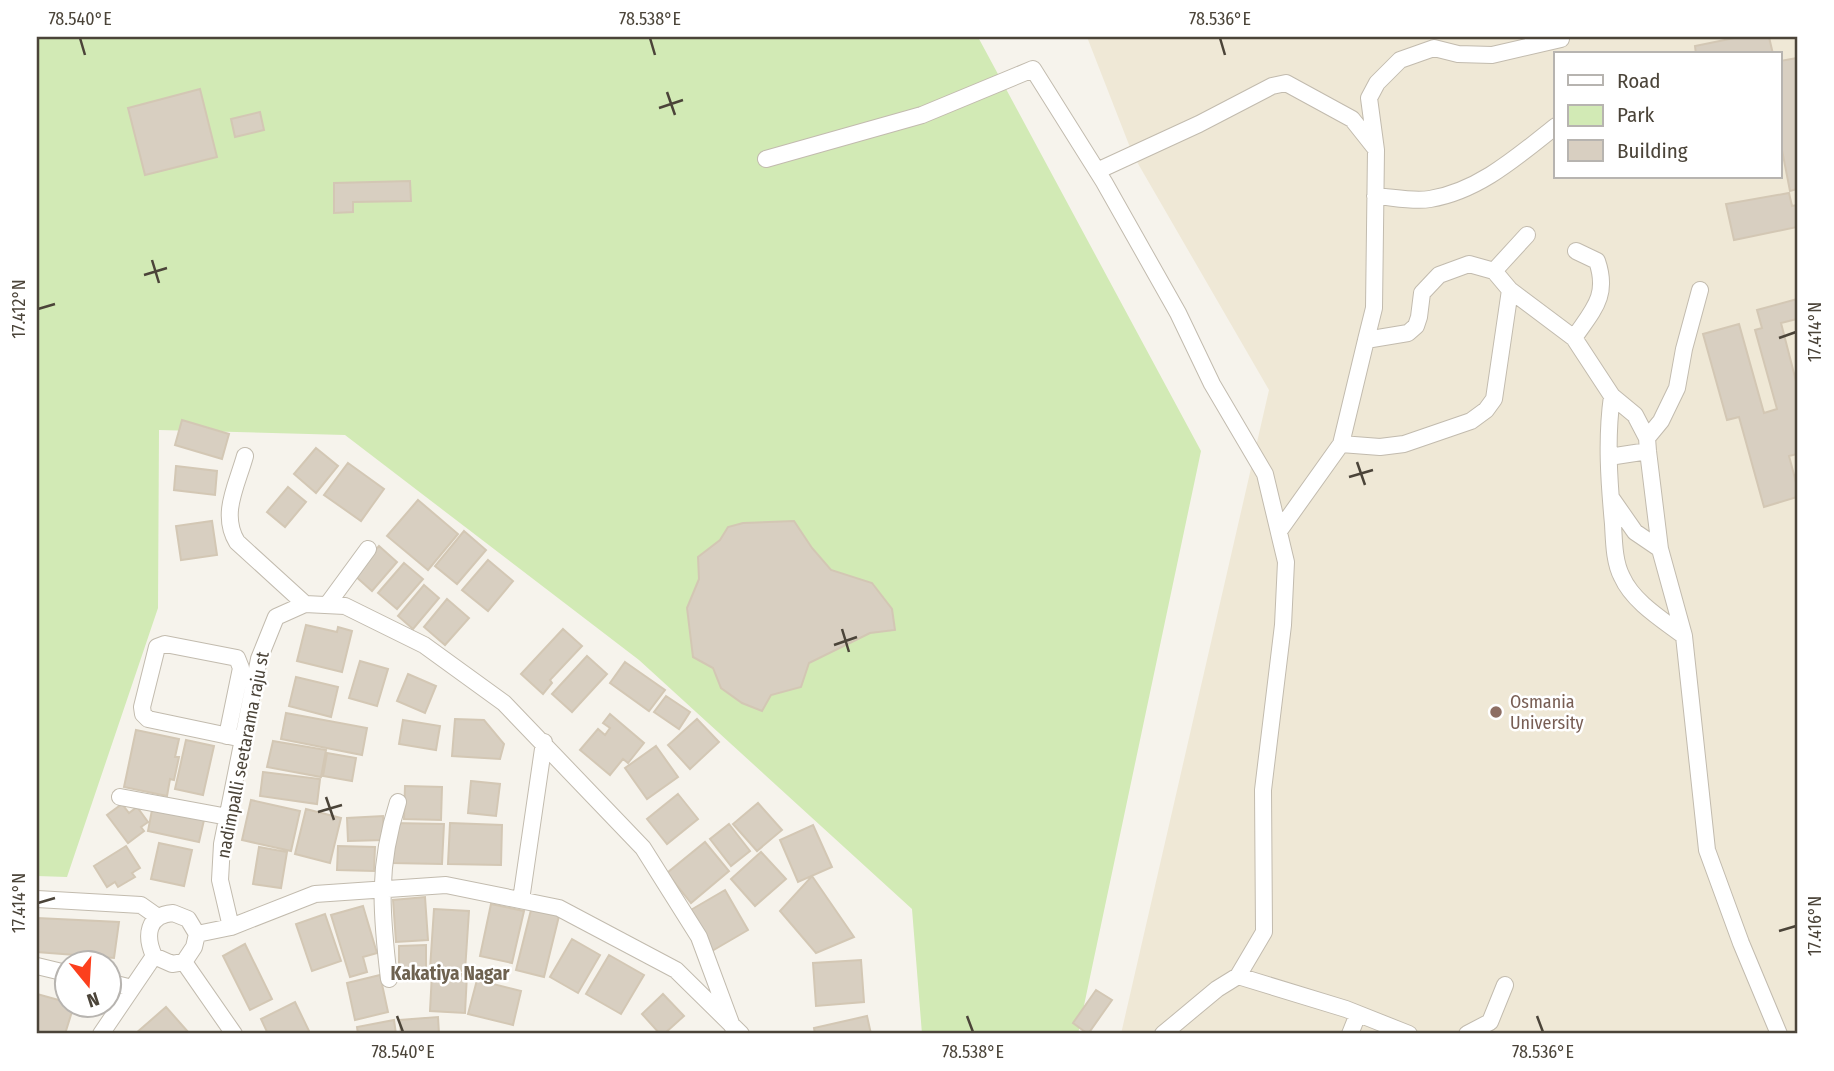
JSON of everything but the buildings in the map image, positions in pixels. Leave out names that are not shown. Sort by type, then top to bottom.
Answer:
[{"type":"street","points":[[1279,531],[1341,444],[1374,308],[1376,150],[1369,98],[1377,83],[1400,60],[1434,48],[1458,54],[1492,55],[1561,39]]},
{"type":"street","points":[[766,159],[922,115],[1033,69],[1097,171],[1178,313],[1212,384],[1265,474],[1286,562],[1283,625],[1263,790],[1264,932],[1238,976],[1217,989],[1163,1034]]},
{"type":"street","points":[[1097,171],[1199,124],[1272,86],[1286,83],[1352,119],[1376,150]]},
{"type":"street","points":[[1375,196],[1427,200],[1457,192],[1506,167],[1554,128]]},
{"type":"street","points":[[1494,271],[1527,235]]},
{"type":"street","points":[[1574,338],[1597,305],[1603,279],[1597,261],[1576,251]]},
{"type":"street","points":[[1366,340],[1408,333],[1419,317],[1422,293],[1439,275],[1469,264],[1494,271],[1510,290],[1574,338],[1612,396],[1635,415],[1647,444],[1660,549],[1684,636],[1707,850],[1741,943],[1779,1034]]},
{"type":"street","points":[[1341,444],[1380,447],[1404,444],[1471,421],[1486,410],[1494,398],[1510,290]]},
{"type":"street","points":[[1609,457],[1647,444],[1661,421],[1677,388],[1700,290]]},
{"type":"street","points":[[1612,396],[1608,421],[1611,497],[1615,547],[1622,577],[1640,601],[1684,636]]},
{"type":"street","points":[[245,456],[228,514],[229,530],[237,542],[305,604],[345,606],[424,645],[504,703],[643,848],[699,937],[737,1030]]},
{"type":"street","points":[[1611,497],[1635,532],[1660,549]]},
{"type":"street","points":[[327,605],[368,550]]},
{"type":"street","name":"nadimpalli seetarama raju st","points":[[231,927],[220,880],[222,844],[259,659],[276,617],[305,604]]},
{"type":"street","points":[[227,736],[241,668],[240,661],[237,658],[165,644],[157,646],[142,708],[143,714],[148,719],[243,740]]},
{"type":"street","points":[[521,900],[544,743]]},
{"type":"street","points":[[120,797],[228,817]]},
{"type":"street","points":[[389,979],[382,921],[382,889],[388,834],[398,802]]},
{"type":"street","points":[[197,934],[231,927],[315,894],[446,885],[559,908],[676,970],[737,1030]]},
{"type":"street","points":[[37,899],[141,905],[158,917]]},
{"type":"street","points":[[101,1034],[153,956],[148,935],[150,925],[165,914],[181,915],[187,919],[197,934],[194,947],[184,962],[172,964],[153,956]]},
{"type":"street","points":[[184,962],[234,1034]]},
{"type":"street","points":[[1238,976],[1359,1014],[1409,1034]]},
{"type":"street","points":[[1467,1034],[1490,1022],[1505,985]]},
{"type":"street","points":[[122,986],[132,988]]},
{"type":"street","points":[[1350,1034],[1359,1014]]},
{"type":"shaded area","name":"Osmania University","points":[[1087,37],[1797,37],[1797,1034],[1121,1034],[1269,390],[1133,155]]},
{"type":"green space","points":[[37,37],[978,37],[1201,451],[1078,1034],[922,1034],[912,909],[639,660],[345,435],[159,430],[158,608],[67,877],[37,876]]},
{"type":"place","name":"Osmania University","points":[[1496,712]]},
{"type":"district","name":"Kakatiya Nagar","points":[[450,973]]}]
